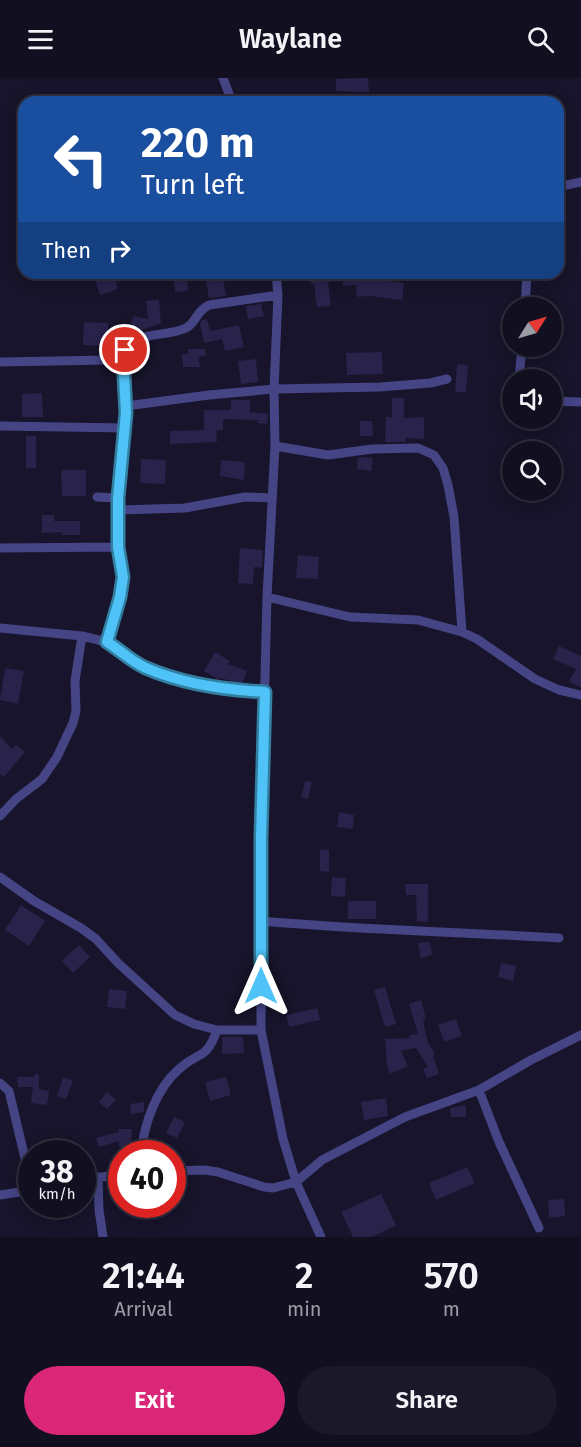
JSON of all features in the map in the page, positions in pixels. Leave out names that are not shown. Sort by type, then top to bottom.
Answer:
[{"type":"street","points":[[223,78],[230,96]]},
{"type":"street","points":[[564,186],[581,182]]},
{"type":"street","points":[[277,279],[275,446],[267,597],[261,838],[261,1030],[283,1139],[296,1182],[321,1237]]},
{"type":"street","points":[[526,297],[527,279]]},
{"type":"street","points":[[107,642],[123,577],[118,547],[118,498],[126,428],[123,356],[125,350],[134,341],[188,327],[195,321],[199,310],[209,305],[278,295]]},
{"type":"street","points":[[0,362],[109,360],[123,356]]},
{"type":"street","points":[[126,406],[274,389],[380,387],[430,383],[447,379]]},
{"type":"street","points":[[562,401],[579,402]]},
{"type":"street","points":[[0,426],[126,428]]},
{"type":"street","points":[[275,446],[328,455],[372,449],[418,448],[434,455],[443,468],[454,517],[462,632]]},
{"type":"street","points":[[97,497],[118,498]]},
{"type":"street","points":[[119,510],[185,508],[245,497],[272,498]]},
{"type":"street","points":[[0,548],[118,547]]},
{"type":"street","points":[[267,597],[350,617],[418,620],[462,632],[477,639],[535,679],[560,690],[581,695]]},
{"type":"street","points":[[0,628],[82,636],[107,642],[147,668],[204,685],[265,692]]},
{"type":"street","points":[[0,816],[16,799],[42,779],[65,740],[76,711],[75,681],[82,636]]},
{"type":"street","points":[[0,877],[96,939],[118,963],[175,1014],[194,1024],[217,1030],[261,1030]]},
{"type":"street","points":[[261,921],[325,927],[436,930],[559,938]]},
{"type":"street","points":[[142,1140],[160,1092],[169,1078],[181,1067],[205,1053],[211,1046],[217,1030]]},
{"type":"street","points":[[186,1171],[218,1172],[273,1188],[296,1182],[322,1160],[405,1117],[479,1090],[581,1035]]},
{"type":"street","points":[[0,1083],[9,1091],[20,1140]]},
{"type":"street","points":[[479,1090],[499,1142],[539,1228]]},
{"type":"street","points":[[103,1237],[98,1177],[108,1176]]},
{"type":"street","points":[[0,1195],[18,1192]]},
{"type":"building","points":[[368,78],[369,92],[336,91],[336,79]]},
{"type":"building","points":[[95,279],[115,279],[118,289],[100,295]]},
{"type":"building","points":[[187,279],[188,291],[175,292],[174,280]]},
{"type":"building","points":[[206,279],[223,279],[226,296],[209,298]]},
{"type":"building","points":[[311,279],[370,279],[404,283],[402,300],[357,297],[356,285],[343,286],[343,280],[328,282],[331,306],[317,307],[314,284],[311,284]]},
{"type":"building","points":[[159,300],[161,323],[137,332],[130,331],[133,316],[148,319],[146,301]]},
{"type":"building","points":[[261,304],[264,316],[248,319],[246,306]]},
{"type":"building","points":[[207,319],[210,331],[239,325],[244,347],[225,351],[222,339],[204,343],[200,324],[202,320]]},
{"type":"building","points":[[84,322],[108,323],[108,346],[83,345]]},
{"type":"building","points":[[188,349],[205,349],[206,355],[198,357],[200,367],[183,367],[182,354],[188,354]]},
{"type":"building","points":[[382,352],[383,374],[347,375],[346,353]]},
{"type":"building","points":[[256,359],[258,382],[241,384],[238,361]]},
{"type":"building","points":[[457,364],[468,365],[466,392],[455,392]]},
{"type":"building","points":[[42,393],[43,417],[22,417],[22,394]]},
{"type":"building","points":[[392,398],[404,398],[404,418],[424,417],[424,439],[405,438],[405,442],[385,442],[386,417],[392,417]]},
{"type":"building","points":[[231,400],[250,400],[250,412],[268,414],[267,424],[257,423],[258,420],[223,419],[223,430],[216,431],[217,442],[170,444],[170,431],[204,430],[204,410],[231,410]]},
{"type":"building","points":[[360,421],[372,421],[373,436],[360,436]]},
{"type":"building","points":[[26,436],[36,436],[36,468],[26,468]]},
{"type":"building","points":[[358,458],[373,458],[371,471],[357,469]]},
{"type":"building","points":[[141,459],[166,460],[165,484],[140,483]]},
{"type":"building","points":[[221,460],[245,462],[244,480],[220,476]]},
{"type":"building","points":[[61,470],[86,470],[86,496],[62,496]]},
{"type":"building","points":[[42,515],[54,515],[54,521],[80,521],[80,535],[62,535],[62,532],[42,533]]},
{"type":"building","points":[[240,548],[263,550],[262,568],[254,567],[253,584],[238,583]]},
{"type":"building","points":[[298,555],[319,557],[318,579],[296,578]]},
{"type":"building","points":[[559,646],[581,656],[581,688],[569,681],[576,669],[553,659]]},
{"type":"building","points":[[215,652],[230,661],[228,664],[247,671],[242,684],[220,678],[219,680],[204,671]]},
{"type":"building","points":[[5,668],[24,671],[18,704],[0,700]]},
{"type":"building","points":[[0,736],[12,749],[16,745],[25,752],[4,777],[0,774]]},
{"type":"building","points":[[305,781],[312,782],[308,799],[301,797]]},
{"type":"building","points":[[339,812],[354,815],[353,829],[337,827]]},
{"type":"building","points":[[320,849],[329,850],[329,872],[320,871]]},
{"type":"building","points":[[332,877],[346,878],[345,897],[331,896]]},
{"type":"building","points":[[405,884],[428,884],[428,922],[417,921],[416,895],[406,895]]},
{"type":"building","points":[[348,901],[376,901],[376,919],[348,919]]},
{"type":"building","points":[[21,905],[45,921],[29,946],[5,930]]},
{"type":"building","points":[[430,942],[432,954],[421,959],[418,943]]},
{"type":"building","points":[[79,945],[90,957],[73,973],[62,961]]},
{"type":"building","points":[[501,963],[516,966],[513,981],[498,977]]},
{"type":"building","points":[[385,987],[396,1024],[385,1027],[374,990]]},
{"type":"building","points":[[109,989],[127,991],[125,1009],[107,1007]]},
{"type":"building","points":[[421,1000],[426,1019],[423,1020],[428,1043],[435,1054],[433,1056],[439,1074],[427,1078],[423,1069],[428,1067],[416,1048],[401,1051],[408,1066],[390,1074],[387,1066],[385,1039],[410,1038],[409,1035],[418,1034],[409,1004]]},
{"type":"building","points":[[317,1008],[320,1020],[289,1027],[286,1015]]},
{"type":"building","points":[[456,1019],[462,1036],[444,1042],[438,1025]]},
{"type":"building","points":[[222,1037],[243,1037],[244,1053],[222,1054]]},
{"type":"building","points":[[35,1074],[39,1074],[39,1089],[49,1091],[47,1105],[31,1103],[33,1087],[18,1087],[17,1077],[35,1077]]},
{"type":"building","points":[[63,1077],[73,1081],[66,1099],[57,1096]]},
{"type":"building","points":[[226,1077],[231,1095],[210,1101],[205,1082]]},
{"type":"building","points":[[107,1092],[116,1100],[107,1109],[99,1102]]},
{"type":"building","points":[[386,1098],[388,1116],[364,1120],[361,1102]]},
{"type":"building","points":[[144,1102],[144,1112],[131,1114],[130,1104]]},
{"type":"building","points":[[466,1105],[466,1117],[451,1117],[450,1108]]},
{"type":"building","points":[[174,1117],[185,1122],[177,1138],[166,1133]]},
{"type":"building","points":[[119,1129],[132,1129],[131,1140],[108,1140],[108,1144],[99,1147],[96,1138],[119,1132]]},
{"type":"building","points":[[467,1167],[475,1183],[436,1200],[429,1183]]},
{"type":"building","points":[[381,1194],[396,1225],[372,1237],[353,1237],[341,1212]]},
{"type":"building","points":[[564,1199],[565,1216],[549,1218],[548,1200]]},
{"type":"route","points":[[125,350],[123,356],[126,413],[118,498],[118,547],[123,577],[120,597],[107,642],[147,668],[204,685],[265,692],[261,838],[261,986]]}]
